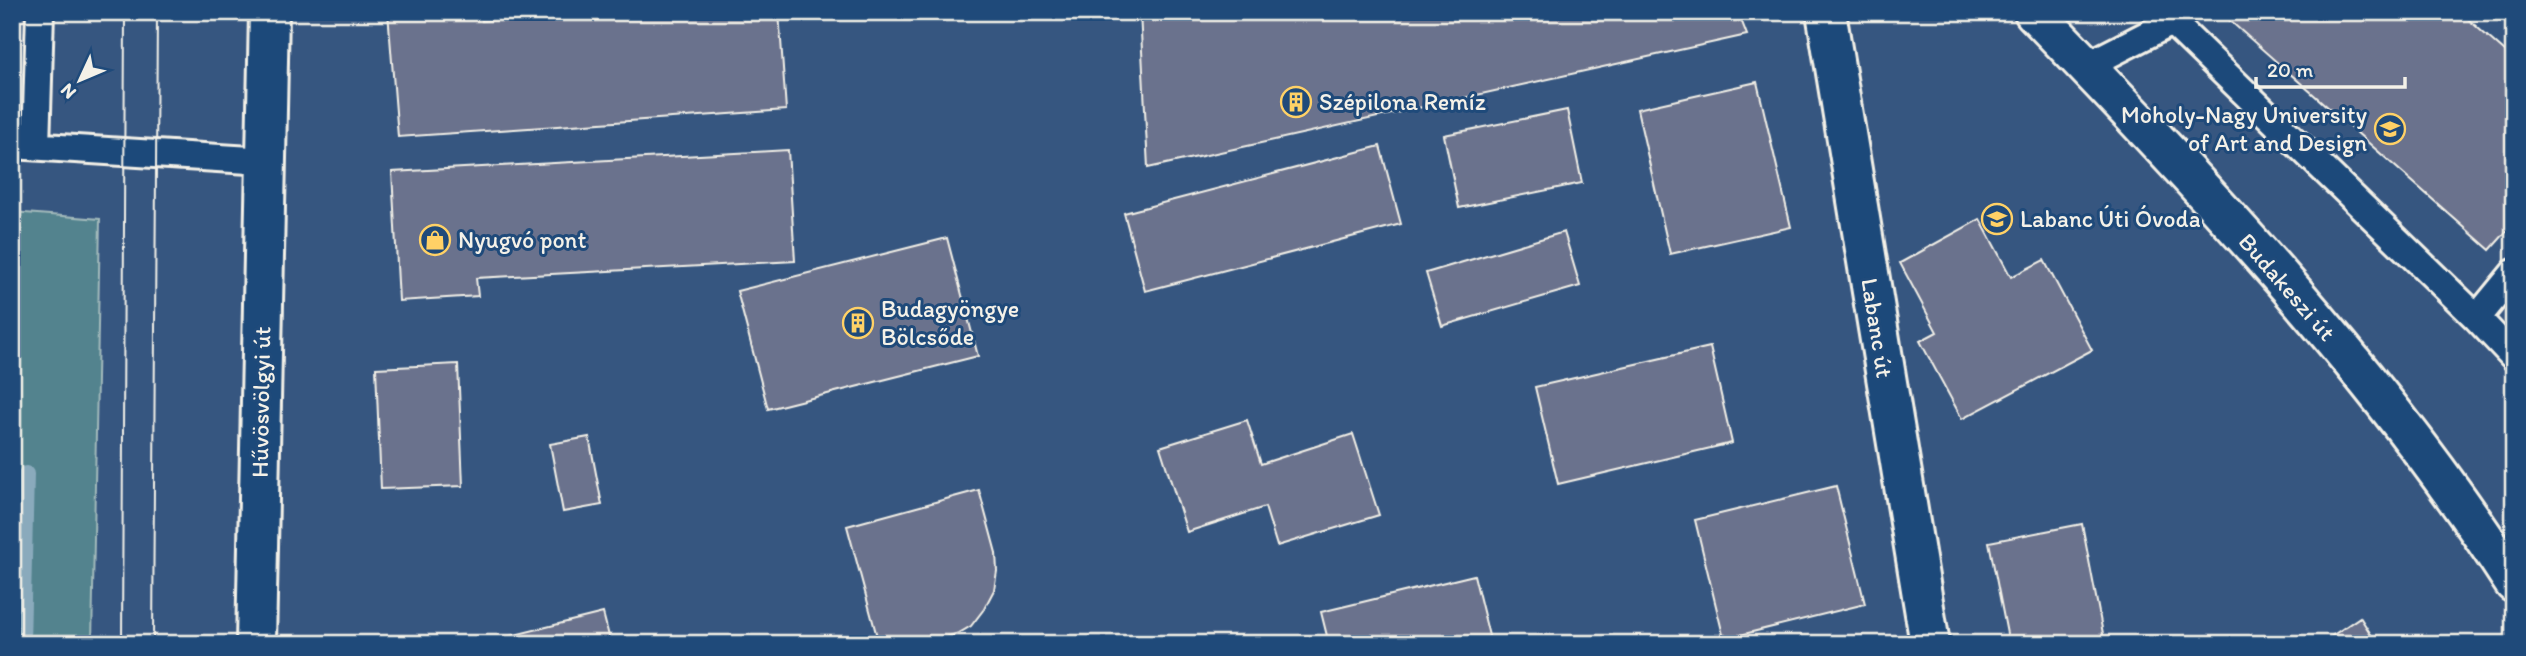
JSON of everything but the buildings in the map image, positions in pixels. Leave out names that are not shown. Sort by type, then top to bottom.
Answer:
[{"type":"main road","name":"Hűvösvölgyi út","points":[[256,644],[269,12]]},
{"type":"main road","name":"Labanc út","points":[[1826,12],[1930,644]]},
{"type":"main road","name":"Budakeszi út","points":[[2034,12],[2246,239],[2357,368],[2477,526],[2514,583]]},
{"type":"lane","points":[[40,12],[24,145],[266,161]]},
{"type":"lane","points":[[2086,66],[2172,22],[2514,357]]},
{"type":"lane","points":[[2477,318],[2514,273]]},
{"type":"green space","points":[[12,212],[100,219],[92,644],[12,644]]},
{"type":"waterway","points":[[22,644],[26,474]]},
{"type":"tram line","points":[[122,644],[125,12]]},
{"type":"tram line","points":[[153,644],[157,12]]},
{"type":"place","name":"Szépilona Remíz","points":[[1296,102]]},
{"type":"place","name":"Moholy-Nagy University of Art and Design","points":[[2390,129]]},
{"type":"place","name":"Labanc Úti Óvoda","points":[[1997,219]]},
{"type":"place","name":"Nyugvó pont","points":[[435,240]]},
{"type":"place","name":"Budagyöngye Bölcsőde","points":[[858,323]]}]
